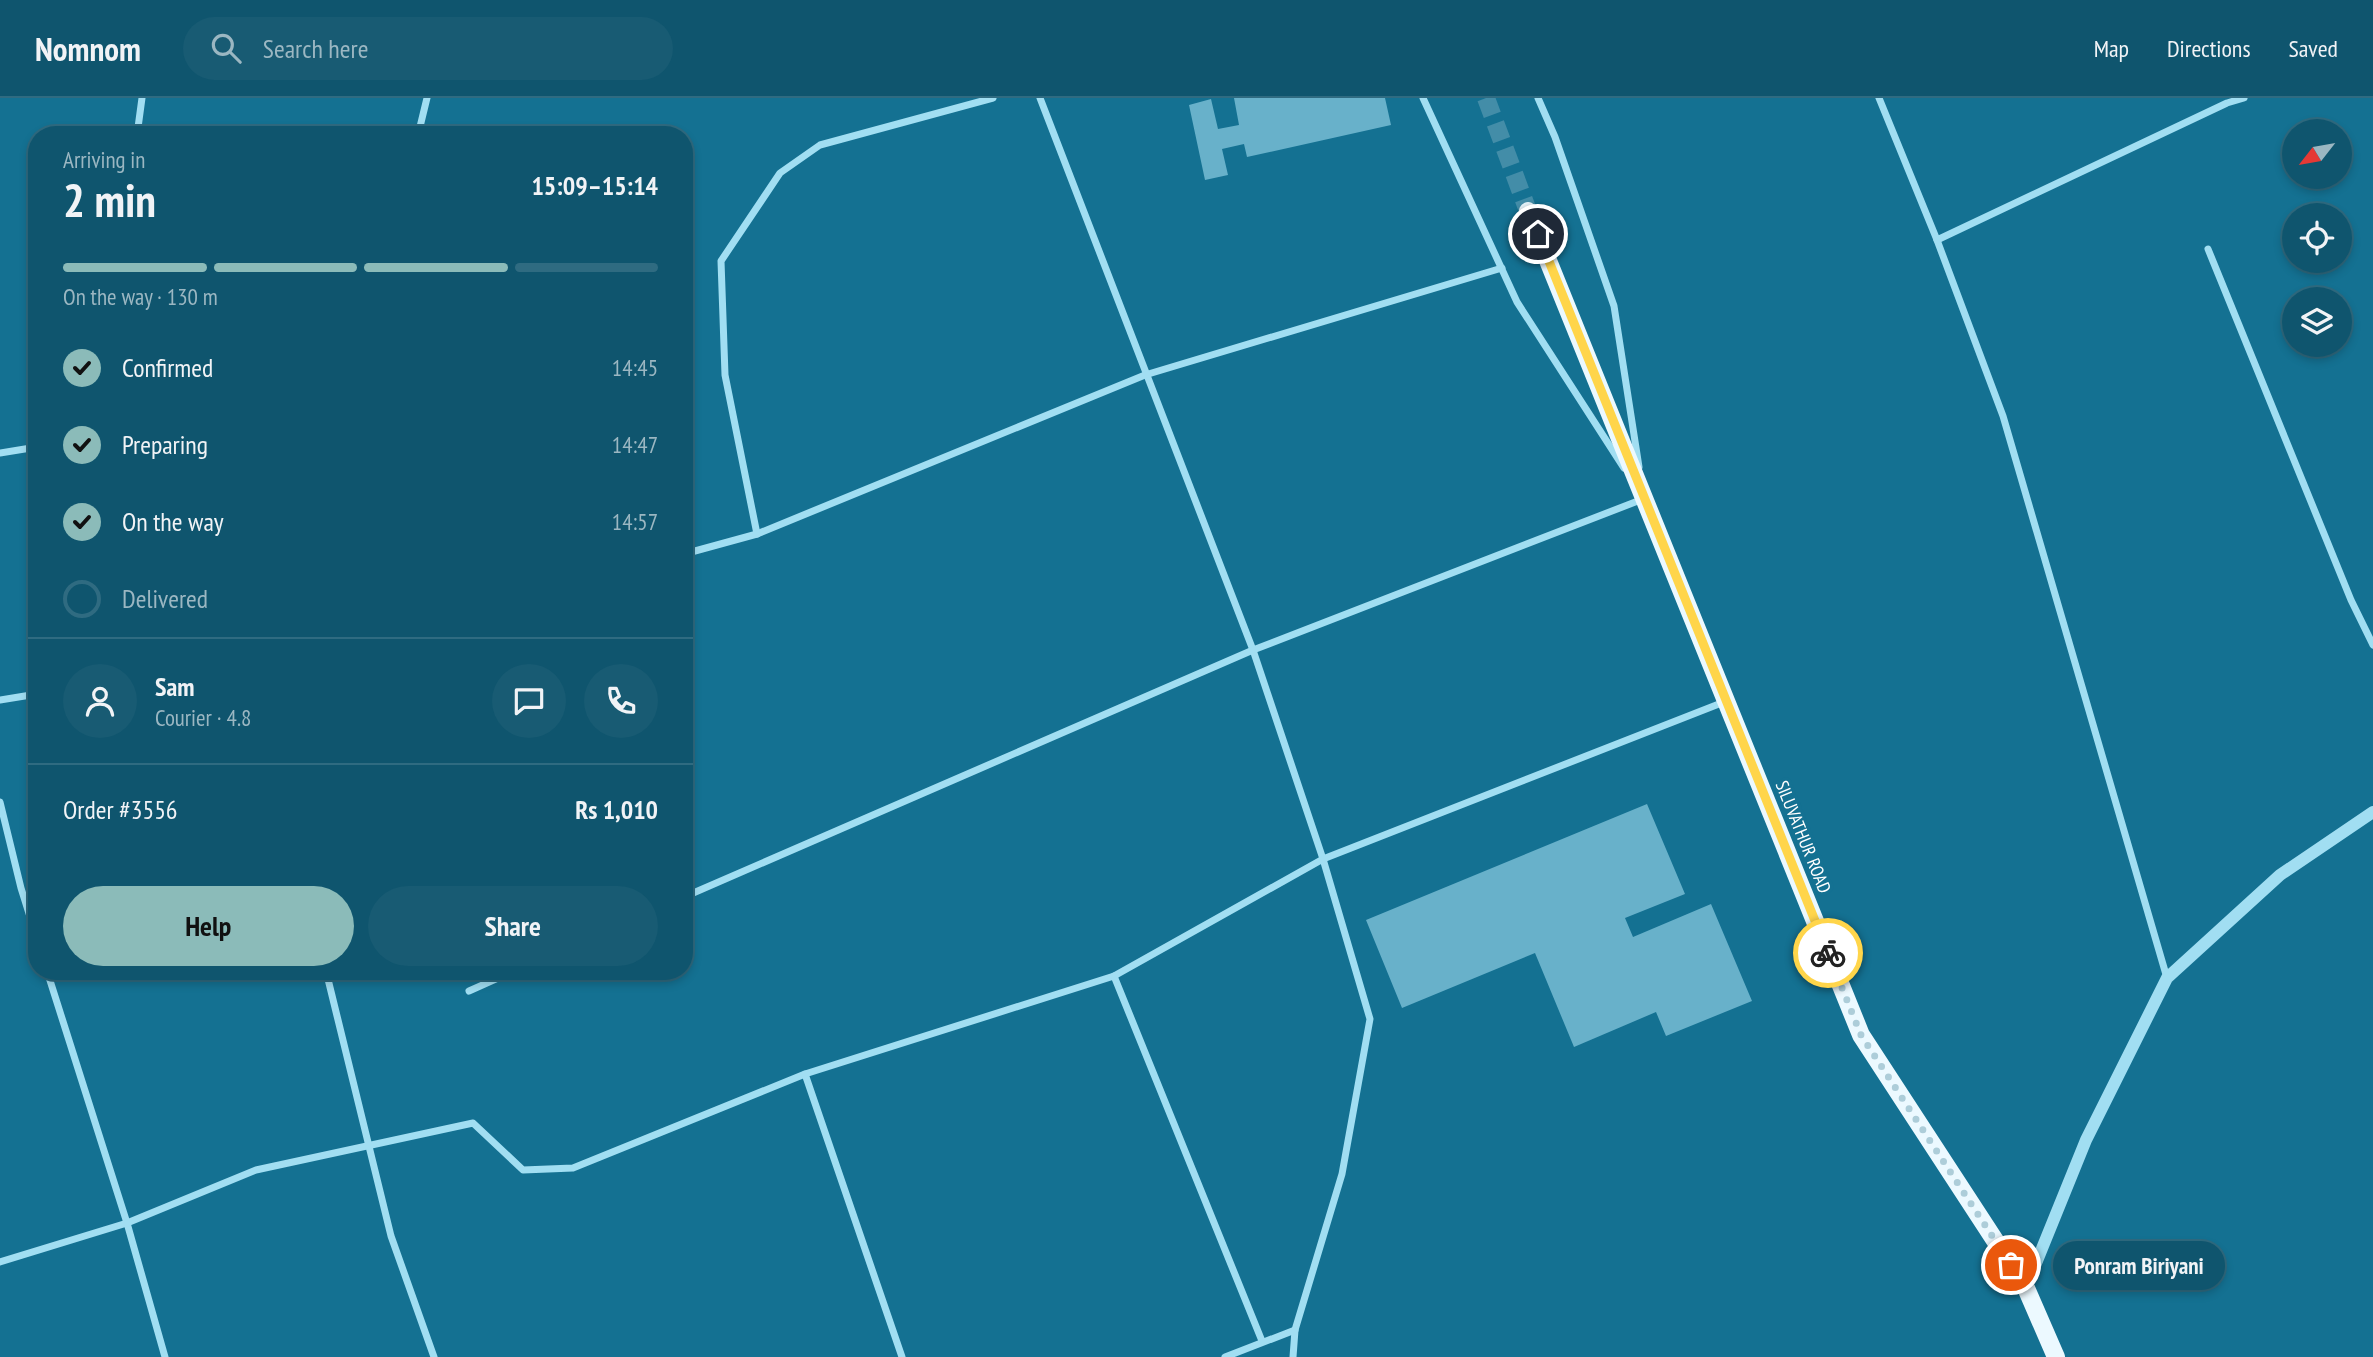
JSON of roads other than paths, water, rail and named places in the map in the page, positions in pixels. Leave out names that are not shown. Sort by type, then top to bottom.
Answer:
[{"type":"main road","name":"SILUVATHUR ROAD","points":[[1528,211],[1861,1035],[2026,1288],[2056,1357]]},
{"type":"street","points":[[137,126],[142,98]]},
{"type":"street","points":[[420,126],[427,98]]},
{"type":"street","points":[[757,534],[725,375],[721,261],[780,173],[820,145],[993,98]]},
{"type":"street","points":[[1040,98],[1145,375],[1254,650],[1324,859],[1370,1019],[1342,1174],[1295,1330],[1293,1357]]},
{"type":"street","points":[[1423,98],[1517,302],[1644,499]]},
{"type":"street","points":[[1538,98],[1555,137],[1614,306],[1644,499]]},
{"type":"street","points":[[1879,98],[1937,240],[2003,416],[2167,978]]},
{"type":"street","points":[[1937,240],[2226,101],[2244,98]]},
{"type":"street","points":[[2208,249],[2351,600],[2373,645]]},
{"type":"street","points":[[693,552],[757,534],[1145,375],[1502,268]]},
{"type":"street","points":[[0,453],[28,448]]},
{"type":"street","points":[[693,893],[1254,650],[1644,499]]},
{"type":"street","points":[[0,701],[28,696]]},
{"type":"street","points":[[0,1262],[127,1223],[256,1170],[473,1123],[523,1170],[573,1168],[805,1074],[1114,976],[1324,859],[1726,702]]},
{"type":"street","points":[[0,802],[28,910]]},
{"type":"street","points":[[2026,1288],[2086,1140],[2167,978],[2280,875],[2373,812]]},
{"type":"street","points":[[1114,976],[1262,1341]]},
{"type":"street","points":[[50,980],[127,1223],[165,1357]]},
{"type":"street","points":[[328,980],[391,1236],[434,1357]]},
{"type":"street","points":[[469,991],[494,980]]},
{"type":"street","points":[[805,1074],[902,1357]]},
{"type":"street","points":[[1224,1357],[1295,1330]]},
{"type":"tunnel","points":[[1486,98],[1528,211]]},
{"type":"place","name":"Ponram Biriyani","points":[[2011,1265]]}]
